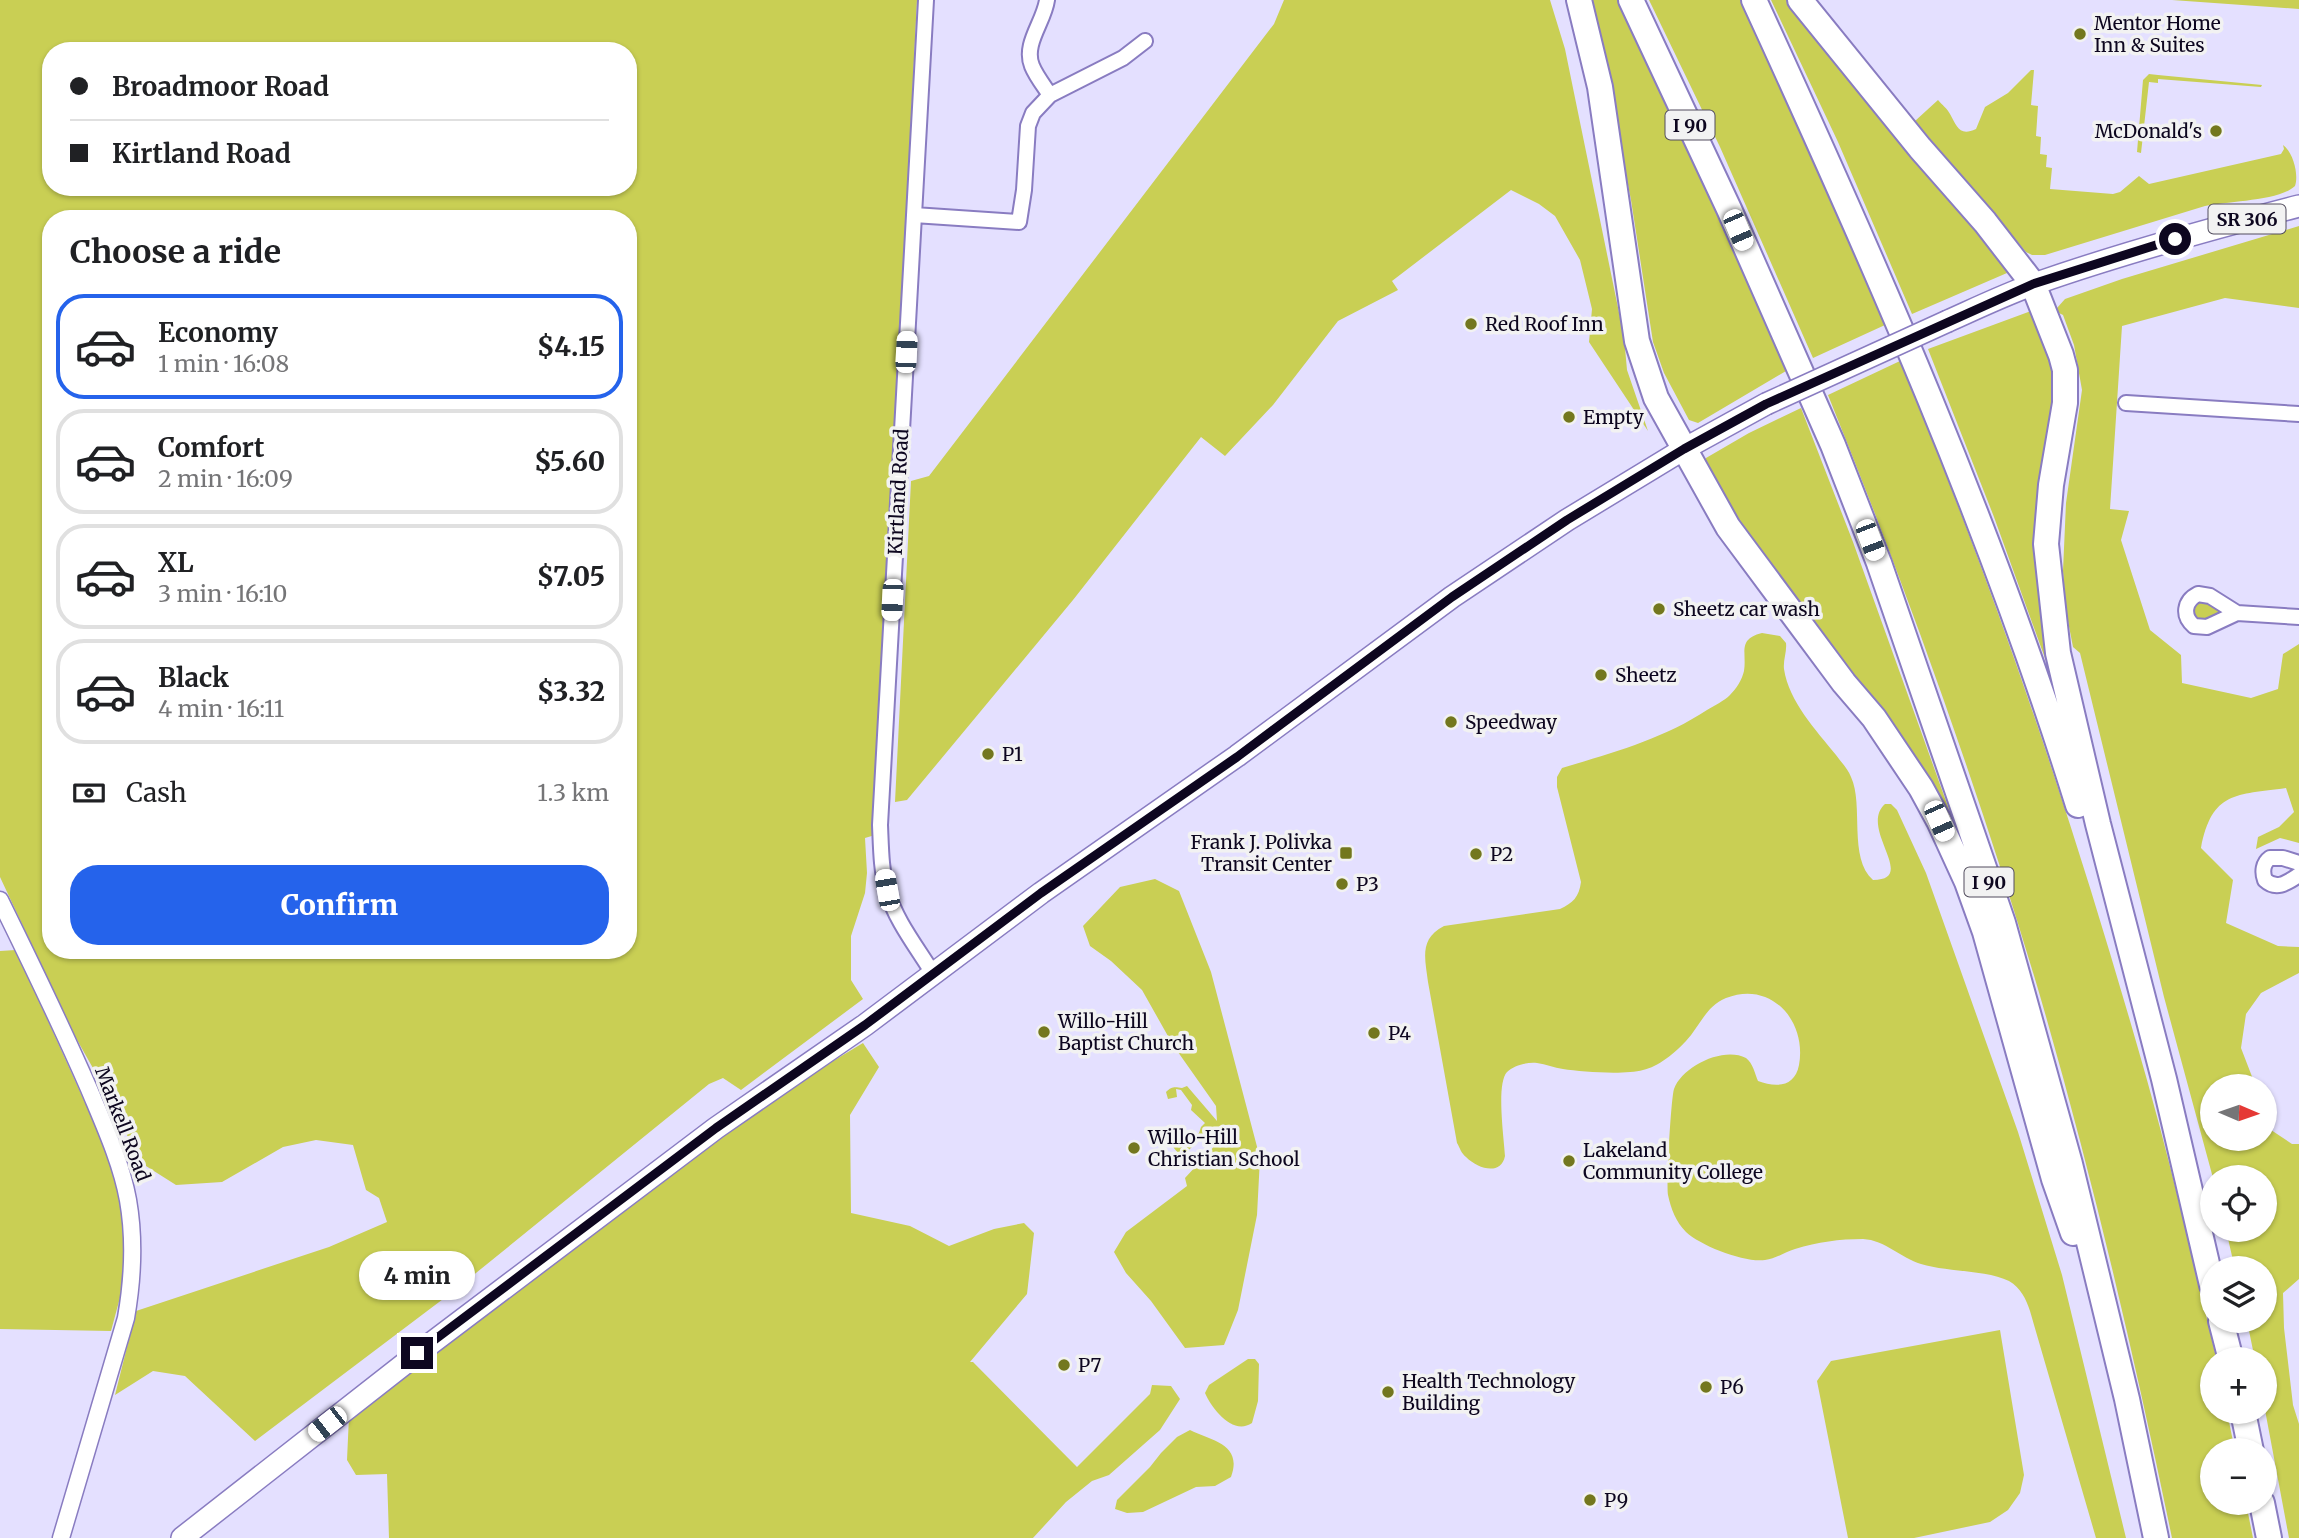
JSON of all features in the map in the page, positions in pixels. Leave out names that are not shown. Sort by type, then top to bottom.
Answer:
[{"type":"highway","points":[[1578,0],[1600,87],[1637,341],[1656,398],[1728,527],[1844,683],[1874,718],[1921,788],[1939,821],[1967,882],[1984,932],[2054,1179],[2115,1353]]},
{"type":"highway","name":"I 90","points":[[1631,0],[1821,414],[1879,563],[2003,923],[2070,1164],[2156,1538]]},
{"type":"highway","points":[[1754,0],[1837,180],[1913,357],[1981,527],[2048,707],[2164,1079]]},
{"type":"highway","points":[[1800,0],[2033,284],[2065,370],[2065,403],[2046,544],[2058,653],[2205,1256]]},
{"type":"highway","points":[[2264,1515],[2269,1538]]},
{"type":"main road","name":"SR 306","points":[[182,1538],[417,1353],[716,1128],[865,1025],[932,972],[1041,893],[1237,757],[1452,597],[1567,520],[1684,449],[1766,404],[2033,284],[2196,233],[2299,206]]},
{"type":"street","name":"Kirtland Road","points":[[926,0],[880,825],[887,890],[901,922],[932,972]]},
{"type":"street","points":[[1047,0],[1029,55],[1032,66],[1051,95]]},
{"type":"street","points":[[914,215],[1019,222],[1028,126],[1039,105],[1051,95],[1123,58],[1145,41]]},
{"type":"street","points":[[2126,403],[2299,414]]},
{"type":"street","points":[[2237,613],[2299,617]]},
{"type":"street","points":[[2299,863],[2283,858],[2270,858],[2264,864],[2263,870],[2265,880],[2274,885],[2283,885],[2299,875]]},
{"type":"street","name":"Markell Road","points":[[0,900],[61,1025],[116,1154],[132,1226],[132,1283],[126,1318],[61,1538]]},
{"type":"green space","points":[[0,0],[917,0],[875,835],[865,838],[865,893],[851,936],[851,980],[863,999],[741,1090],[723,1078],[709,1084],[455,1290],[255,1441],[185,1376],[153,1371],[115,1395],[136,1311],[329,1247],[387,1222],[379,1198],[366,1190],[353,1145],[316,1140],[283,1147],[222,1182],[176,1185],[146,1166],[109,1106],[98,1077],[72,1031],[0,877]]},
{"type":"green space","points":[[1284,0],[1550,0],[1565,49],[1624,337],[1627,370],[1648,431],[1589,342],[1592,309],[1580,260],[1555,216],[1539,204],[1511,190],[1392,281],[1398,290],[1338,321],[1273,405],[1225,456],[1201,437],[1073,600],[907,800],[895,802],[911,481],[929,476],[1274,24]]},
{"type":"green space","points":[[1584,0],[1619,0],[1663,90],[1786,371],[1698,423],[1689,420],[1664,373],[1653,342],[1631,200],[1611,99]]},
{"type":"green space","points":[[1649,0],[1740,0],[1821,173],[1885,325],[1813,358],[1720,147]]},
{"type":"green space","points":[[1771,0],[1789,0],[2006,265],[2007,273],[1912,314],[1838,142]]},
{"type":"green space","points":[[2172,0],[2299,0],[2299,9]]},
{"type":"green space","points":[[2034,70],[2031,105],[2038,106],[2036,136],[2041,137],[2040,154],[2047,155],[2046,167],[2052,168],[2050,189],[2113,194],[2120,192],[2139,176],[2149,184],[2281,154],[2283,145],[2294,164],[2295,186],[2277,195],[2205,206],[2045,255],[2032,255],[2026,252],[1915,121],[1938,100],[1959,129],[1966,132],[1976,129],[1985,107],[2008,93]]},
{"type":"green space","points":[[2149,74],[2262,85],[2158,79],[2158,83],[2149,82],[2141,153],[2137,152],[2143,80]]},
{"type":"green space","points":[[2299,226],[2299,308],[2225,298],[2122,326],[2110,509],[2129,511],[2121,540],[2150,630],[2181,655],[2182,683],[2251,698],[2278,689],[2283,654],[2299,644],[2299,843],[2280,838],[2256,849],[2258,837],[2279,827],[2294,812],[2286,788],[2253,792],[2229,799],[2212,816],[2201,848],[2233,880],[2226,923],[2278,946],[2299,947],[2299,973],[2261,993],[2246,1014],[2241,1048],[2251,1074],[2200,1074],[2200,1130],[2164,997],[2080,653],[2073,647],[2066,611],[2063,571],[2066,503],[2082,390],[2074,345],[2063,315],[2057,312],[2057,308],[2065,299],[2122,279]]},
{"type":"green space","points":[[2031,311],[2053,366],[2055,385],[2051,675],[1994,517],[1928,349]]},
{"type":"green space","points":[[1900,361],[1970,538],[2034,717],[2121,989],[2166,1149],[2200,1290],[2200,1333],[2210,1333],[2214,1347],[2200,1347],[2200,1424],[2229,1424],[2232,1438],[2200,1438],[2200,1515],[2248,1515],[2253,1538],[2172,1538],[2111,1262],[2038,989],[1940,690],[1828,395]]},
{"type":"green space","points":[[1801,408],[1853,542],[1951,815],[1955,834],[1758,557],[1703,463],[1706,458],[1749,433]]},
{"type":"green space","points":[[2198,601],[2205,601],[2219,609],[2220,614],[2206,620],[2198,620],[2192,614],[2193,606]]},
{"type":"green space","points":[[1762,633],[1780,636],[1786,643],[1784,669],[1791,693],[1804,715],[1851,777],[1855,789],[1858,845],[1865,870],[1873,880],[1886,878],[1890,872],[1890,862],[1878,826],[1879,814],[1885,804],[1891,804],[1897,810],[1926,873],[2018,1132],[2062,1275],[2126,1538],[2096,1538],[2027,1302],[2017,1287],[2009,1281],[1990,1275],[1921,1264],[1879,1242],[1863,1239],[1812,1244],[1769,1259],[1746,1259],[1702,1243],[1679,1224],[1668,1195],[1674,1089],[1678,1081],[1694,1066],[1716,1056],[1727,1055],[1746,1058],[1758,1081],[1771,1085],[1789,1082],[1799,1065],[1797,1033],[1782,1008],[1771,1000],[1758,995],[1742,994],[1726,998],[1708,1011],[1677,1050],[1661,1062],[1643,1070],[1592,1072],[1533,1063],[1521,1064],[1507,1072],[1502,1088],[1503,1162],[1494,1168],[1477,1165],[1464,1155],[1457,1143],[1428,982],[1427,943],[1436,931],[1444,926],[1560,909],[1572,902],[1579,892],[1581,882],[1557,787],[1557,777],[1562,768],[1655,737],[1725,699],[1737,687],[1743,674],[1746,643]]},
{"type":"green space","points":[[1155,879],[1179,891],[1211,972],[1260,1158],[1257,1215],[1238,1310],[1224,1345],[1185,1348],[1151,1301],[1126,1273],[1114,1252],[1126,1232],[1187,1186],[1185,1178],[1220,1140],[1218,1129],[1209,1136],[1200,1136],[1183,1155],[1169,1142],[1182,1132],[1193,1137],[1205,1123],[1191,1110],[1192,1105],[1181,1090],[1176,1089],[1177,1097],[1168,1099],[1168,1090],[1187,1086],[1217,1121],[1216,1106],[1173,1045],[1142,990],[1111,961],[1090,946],[1083,926],[1120,887]]},
{"type":"green space","points":[[16,950],[111,1160],[126,1237],[125,1279],[111,1331],[0,1329],[0,951]]},
{"type":"green space","points":[[863,1043],[879,1067],[850,1115],[851,1213],[910,1226],[949,1246],[994,1229],[1024,1223],[1034,1233],[1027,1294],[970,1362],[973,1362],[1077,1467],[1150,1394],[1152,1385],[1171,1386],[1180,1399],[1160,1430],[1109,1475],[1092,1481],[1066,1502],[1033,1538],[389,1538],[387,1474],[356,1475],[347,1460],[349,1416],[755,1108]]},
{"type":"green space","points":[[2277,1134],[2292,1144],[2299,1144],[2299,1279],[2283,1293],[2284,1328],[2293,1405],[2299,1424],[2299,1538],[2289,1538],[2277,1474],[2277,1438],[2270,1438],[2268,1424],[2277,1424],[2277,1347],[2252,1347],[2249,1333],[2277,1333],[2277,1256],[2232,1256],[2229,1242],[2277,1242],[2277,1165],[2209,1165],[2206,1152],[2277,1152]]},
{"type":"green space","points":[[2000,1330],[2024,1475],[2020,1493],[2008,1510],[1990,1522],[1914,1538],[1848,1538],[1817,1381],[1831,1361]]},
{"type":"green space","points":[[1248,1359],[1255,1359],[1259,1364],[1258,1401],[1252,1423],[1238,1426],[1218,1413],[1205,1393],[1209,1385]]},
{"type":"green space","points":[[1190,1430],[1216,1441],[1229,1451],[1234,1466],[1231,1477],[1215,1486],[1196,1487],[1143,1512],[1127,1513],[1115,1509],[1117,1500],[1161,1453],[1177,1437]]},
{"type":"place","name":"Mentor Home Inn & Suites","points":[[2080,34]]},
{"type":"place","name":"McDonald's","points":[[2216,131]]},
{"type":"place","name":"Red Roof Inn","points":[[1471,324]]},
{"type":"place","name":"Empty","points":[[1569,417]]},
{"type":"place","name":"Sheetz car wash","points":[[1659,609]]},
{"type":"place","name":"Sheetz","points":[[1601,675]]},
{"type":"place","name":"Speedway","points":[[1451,722]]},
{"type":"place","name":"P1","points":[[988,754]]},
{"type":"place","name":"Frank J. Polivka Transit Center","points":[[1346,853]]},
{"type":"place","name":"P2","points":[[1476,854]]},
{"type":"place","name":"P3","points":[[1342,884]]},
{"type":"place","name":"Willo-Hill Baptist Church","points":[[1044,1032]]},
{"type":"place","name":"P4","points":[[1374,1033]]},
{"type":"place","name":"Willo-Hill Christian School","points":[[1134,1148]]},
{"type":"place","name":"Lakeland Community College","points":[[1569,1161]]},
{"type":"place","name":"P7","points":[[1064,1365]]},
{"type":"place","name":"P6","points":[[1706,1387]]},
{"type":"place","name":"Health Technology Building","points":[[1388,1392]]},
{"type":"place","name":"P9","points":[[1590,1500]]},
{"type":"route","points":[[417,1353],[716,1128],[865,1025],[932,972],[1041,893],[1237,757],[1452,597],[1567,520],[1684,449],[1766,404],[2033,284],[2175,239]]}]
